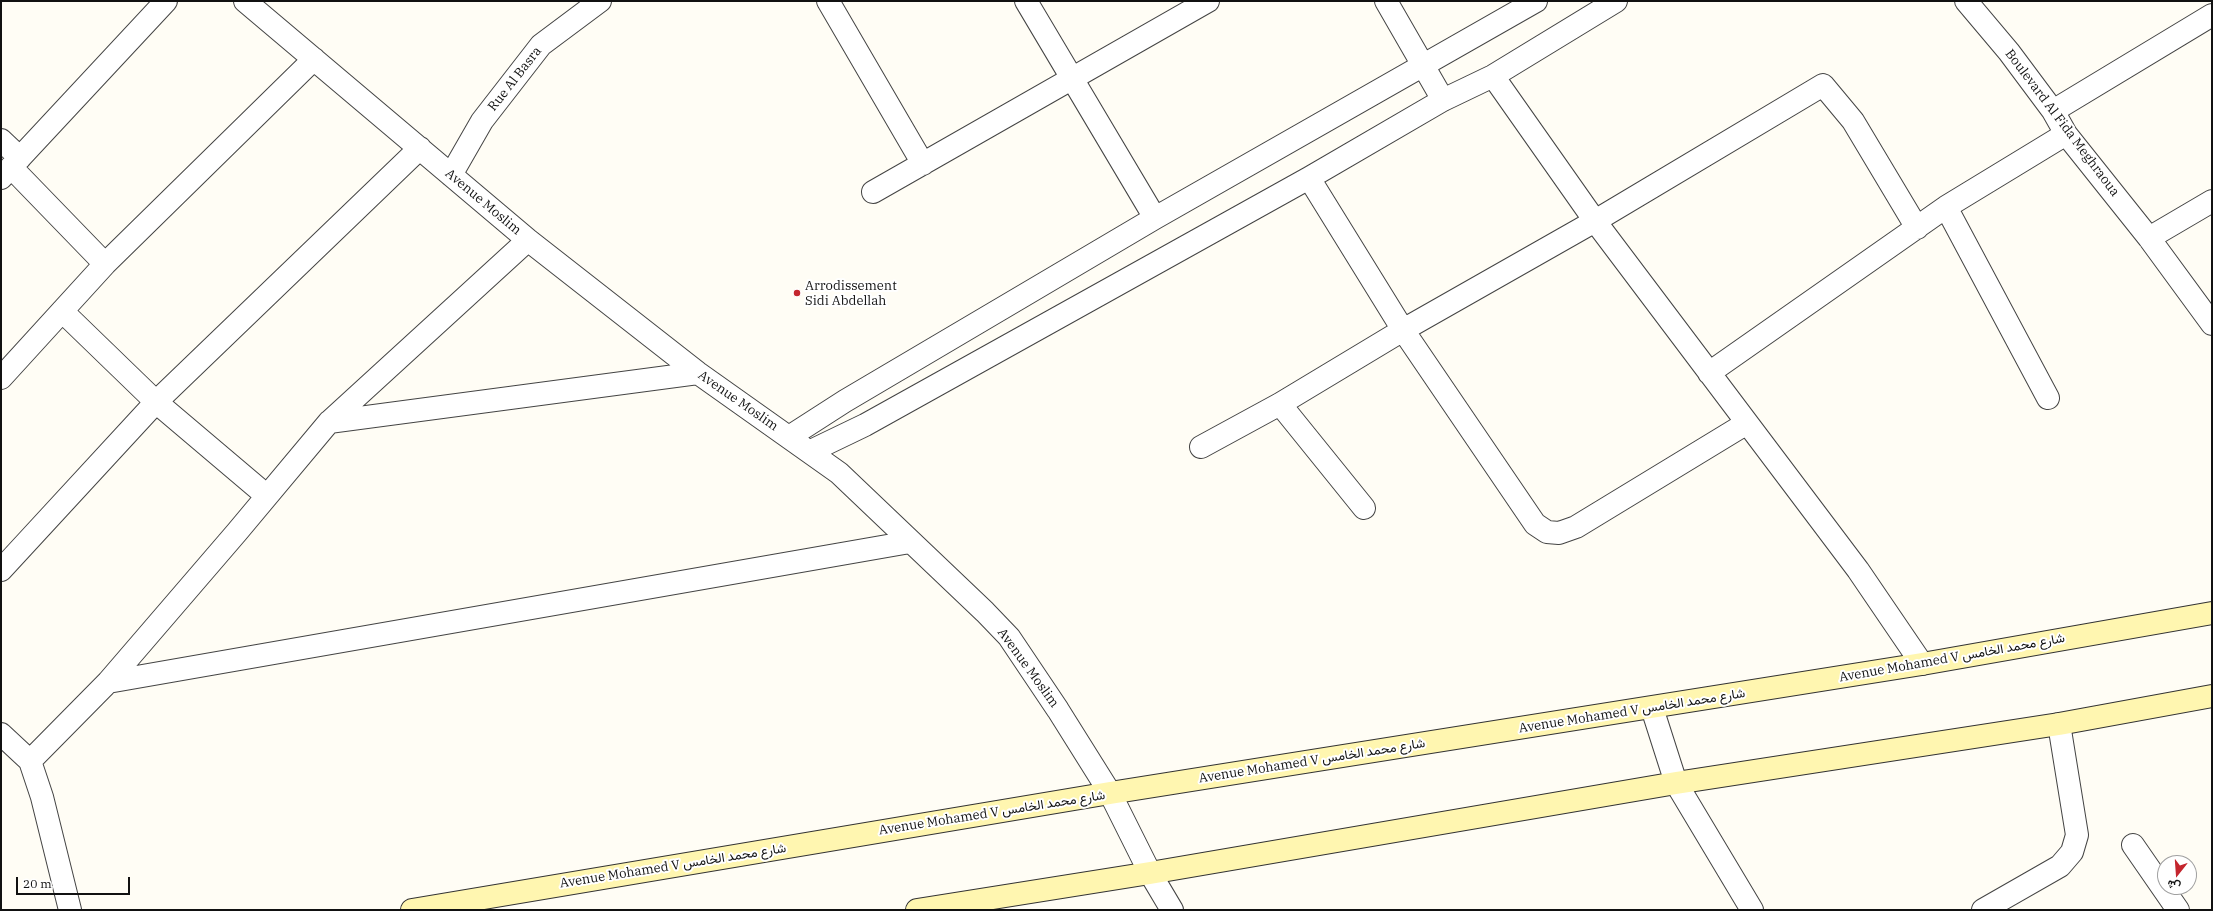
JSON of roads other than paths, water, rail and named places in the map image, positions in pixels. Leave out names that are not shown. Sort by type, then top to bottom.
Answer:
[{"type":"street","points":[[11,167],[166,1]]},
{"type":"street","name":"Avenue Moslim","points":[[245,1],[528,240],[698,373],[839,473],[1009,637],[1058,710],[1110,793],[1150,873],[1172,910]]},
{"type":"street","name":"Rue Al Basra","points":[[451,175],[482,121],[541,45],[600,1]]},
{"type":"street","points":[[828,1],[923,164]]},
{"type":"street","points":[[1026,1],[1155,218]]},
{"type":"street","points":[[874,192],[1072,78],[1176,9],[1208,1]]},
{"type":"street","points":[[1386,1],[1422,66],[1443,100]]},
{"type":"street","points":[[789,437],[845,400],[1155,218],[1536,1]]},
{"type":"street","points":[[811,452],[865,425],[1309,178],[1443,100],[1493,76],[1616,1]]},
{"type":"street","name":"Boulevard Al Fida Meghraoua","points":[[1966,1],[2009,52],[2053,111],[2066,134],[2149,238],[2212,324]]},
{"type":"street","points":[[2053,111],[2212,15]]},
{"type":"street","points":[[1,378],[105,264],[314,59]]},
{"type":"street","points":[[1493,76],[1595,221],[1858,570],[1922,664]]},
{"type":"street","points":[[1201,447],[1280,404],[1403,330],[1595,221],[1823,84],[1852,121],[1917,228]]},
{"type":"street","points":[[1709,373],[1946,207],[2066,134]]},
{"type":"street","points":[[1,140],[11,167],[105,264]]},
{"type":"street","points":[[1,570],[156,402],[420,148]]},
{"type":"street","points":[[1309,178],[1403,330],[1535,524],[1547,532],[1559,533],[1576,527],[1747,423]]},
{"type":"street","points":[[2149,238],[2212,201]]},
{"type":"street","points":[[1946,207],[2048,398]]},
{"type":"street","points":[[30,761],[108,682],[329,422],[528,240]]},
{"type":"street","points":[[62,311],[156,402],[267,496]]},
{"type":"street","points":[[329,422],[698,373]]},
{"type":"street","points":[[1280,404],[1364,508]]},
{"type":"street","points":[[108,682],[910,542]]},
{"type":"street","name":"Avenue Mohamed V شارع محمد الخامس","points":[[412,910],[1110,793],[1922,664],[2212,612]]},
{"type":"street","points":[[917,910],[1150,873],[1676,783],[2059,724],[2212,696]]},
{"type":"street","points":[[1652,708],[1676,783],[1752,910]]},
{"type":"street","points":[[1983,910],[2060,866],[2072,852],[2077,835],[2059,724]]},
{"type":"street","points":[[1,734],[30,761],[42,797],[70,910]]},
{"type":"street","points":[[2133,845],[2178,910]]},
{"type":"place","name":"Arrodissement Sidi Abdellah","points":[[797,293]]}]
